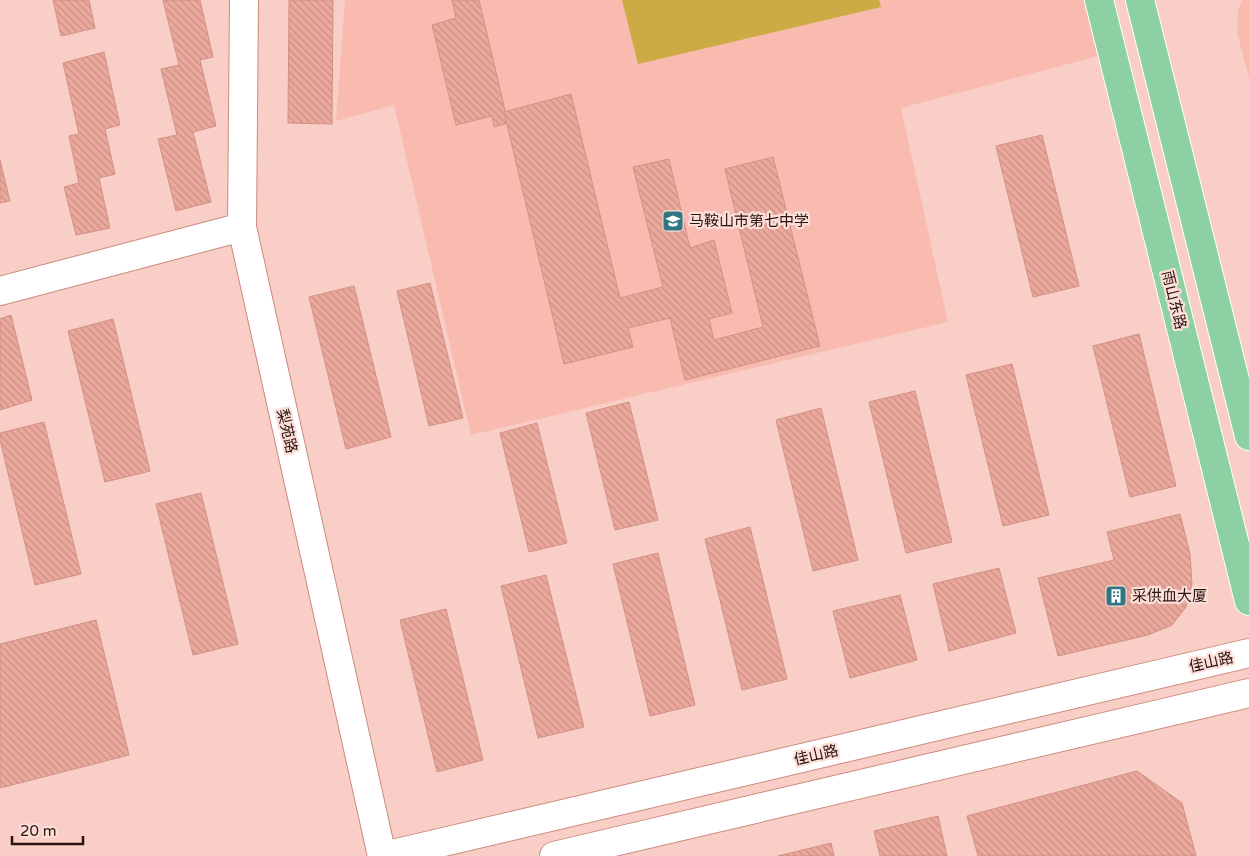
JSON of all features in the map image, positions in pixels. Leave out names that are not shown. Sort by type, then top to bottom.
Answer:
[{"type":"main road","name":"雨山东路","points":[[1099,0],[1249,600]]},
{"type":"main road","points":[[1140,0],[1249,436]]},
{"type":"street","name":"梨苑路","points":[[244,0],[242,227],[383,856]]},
{"type":"street","points":[[0,291],[242,227]]},
{"type":"street","name":"佳山路","points":[[383,856],[1249,653]]},
{"type":"street","points":[[554,856],[1249,694]]},
{"type":"shaded area","name":"马鞍山市第七中学","points":[[345,0],[1098,0],[1110,53],[901,108],[948,322],[471,435],[394,105],[336,121]]},
{"type":"shaded area","points":[[622,0],[879,0],[881,7],[638,64]]},
{"type":"shaded area","points":[[1242,0],[1249,0],[1249,78],[1237,32],[1238,10]]},
{"type":"building","points":[[53,0],[89,0],[95,28],[61,36]]},
{"type":"building","points":[[163,0],[200,0],[213,57],[200,60],[216,126],[193,132],[211,202],[176,211],[158,139],[177,135],[161,69],[179,65]]},
{"type":"building","points":[[289,0],[333,0],[332,124],[288,123]]},
{"type":"building","points":[[452,0],[479,0],[508,123],[494,127],[492,116],[456,125],[432,25],[456,18]]},
{"type":"building","points":[[104,52],[120,125],[105,129],[115,174],[99,178],[110,228],[76,235],[64,187],[79,183],[69,136],[79,134],[63,63]]},
{"type":"building","points":[[571,94],[620,298],[663,287],[633,167],[669,159],[690,248],[714,240],[732,313],[709,319],[714,340],[763,327],[725,169],[773,157],[820,346],[685,380],[670,318],[628,328],[633,347],[564,364],[504,112]]},
{"type":"building","points":[[1042,135],[1079,286],[1033,297],[996,146]]},
{"type":"building","points":[[0,160],[10,201],[0,203]]},
{"type":"building","points":[[430,283],[463,418],[429,426],[397,291]]},
{"type":"building","points":[[354,286],[391,437],[346,449],[309,297]]},
{"type":"building","points":[[11,315],[32,400],[0,410],[0,319]]},
{"type":"building","points":[[113,319],[150,471],[105,482],[68,331]]},
{"type":"building","points":[[1139,334],[1176,486],[1130,497],[1093,346]]},
{"type":"building","points":[[1012,364],[1049,515],[1003,526],[966,375]]},
{"type":"building","points":[[915,391],[952,542],[906,553],[869,402]]},
{"type":"building","points":[[629,402],[658,520],[615,530],[586,413]]},
{"type":"building","points":[[821,408],[858,560],[813,571],[776,420]]},
{"type":"building","points":[[44,422],[81,574],[35,585],[0,440],[0,433]]},
{"type":"building","points":[[537,423],[567,543],[529,552],[500,433]]},
{"type":"building","points":[[201,493],[238,644],[193,655],[156,504]]},
{"type":"building","name":"采供血大厦","points":[[1180,514],[1190,554],[1192,584],[1186,607],[1172,625],[1148,635],[1058,656],[1038,578],[1114,560],[1107,532]]},
{"type":"building","points":[[750,527],[787,679],[742,690],[705,539]]},
{"type":"building","points":[[658,553],[695,705],[650,716],[613,564]]},
{"type":"building","points":[[999,568],[1016,633],[949,651],[933,584]]},
{"type":"building","points":[[546,575],[584,727],[538,738],[501,586]]},
{"type":"building","points":[[900,595],[917,660],[850,678],[833,611]]},
{"type":"building","points":[[446,609],[483,760],[437,772],[400,620]]},
{"type":"building","points":[[96,620],[129,755],[0,788],[0,644]]},
{"type":"building","points":[[1137,771],[1182,803],[1196,856],[978,856],[967,816]]},
{"type":"building","points":[[938,816],[947,856],[880,856],[874,831]]},
{"type":"building","points":[[831,843],[834,856],[778,856]]},
{"type":"place","name":"马鞍山市第七中学","points":[[673,221]]},
{"type":"place","name":"采供血大厦","points":[[1116,596]]}]
